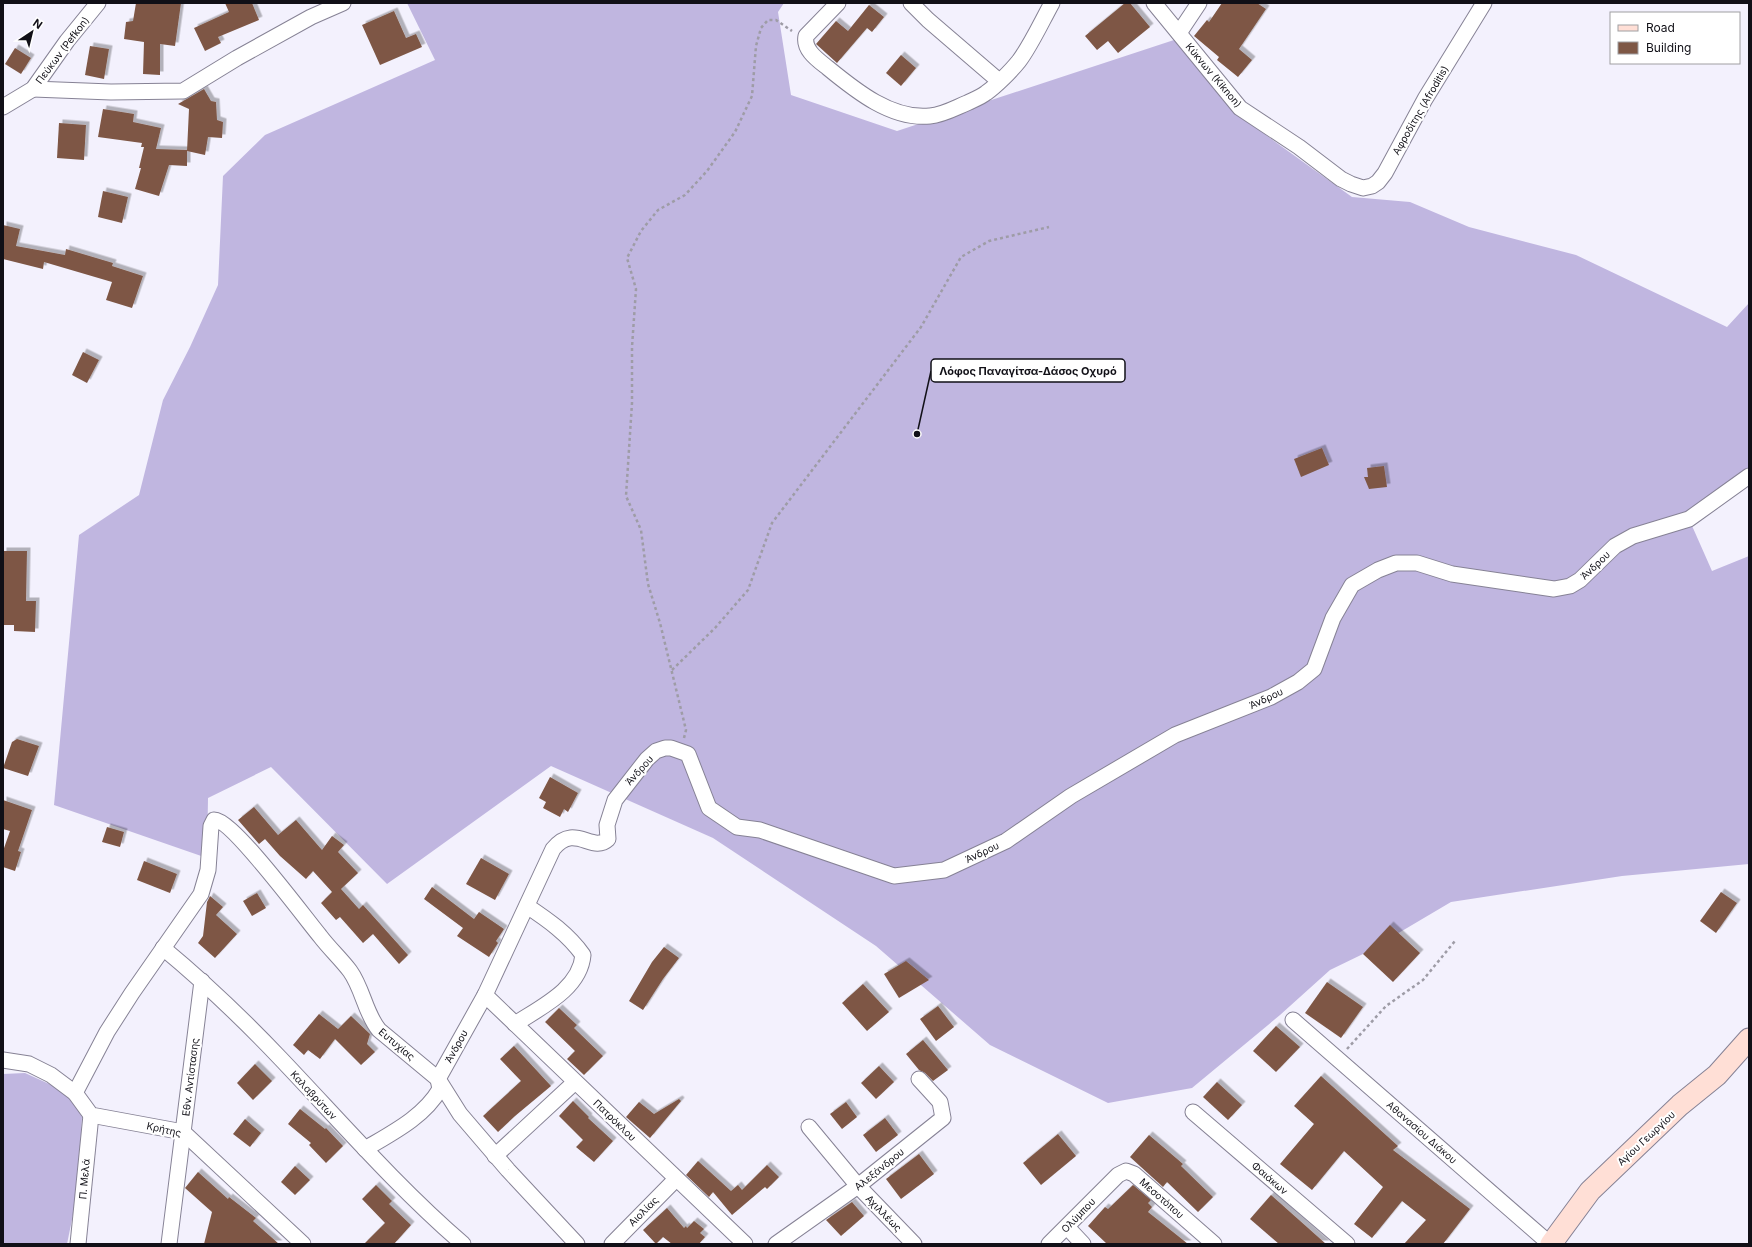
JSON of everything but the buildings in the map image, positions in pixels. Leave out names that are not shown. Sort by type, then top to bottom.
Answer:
[{"type":"street","name":"Πεύκων (Pefkon)","points":[[3,107],[34,89],[67,41],[98,3]]},
{"type":"street","points":[[34,89],[110,92],[183,91],[237,58],[311,17],[343,3]]},
{"type":"street","points":[[838,3],[818,26],[810,31],[806,36],[806,46],[842,80],[879,105],[917,117],[931,116],[950,111],[986,93],[1019,61],[1052,3]]},
{"type":"street","points":[[911,3],[999,81]]},
{"type":"street","name":"Κύκνων (Kiknon)","points":[[1154,3],[1240,108],[1299,147],[1341,179]]},
{"type":"street","points":[[1179,33],[1199,3]]},
{"type":"street","name":"Αφροδίτης (Afroditis)","points":[[1341,179],[1363,188],[1372,186],[1378,182],[1429,92],[1484,3]]},
{"type":"street","name":"Άνδρου","points":[[365,1150],[429,1106],[440,1089],[438,1079],[485,995],[554,849],[560,841],[566,838],[575,837],[595,842],[605,842],[609,836],[607,825],[615,800],[647,759],[656,752],[665,748],[672,748],[688,754],[708,808],[736,827],[760,830],[894,876],[944,870],[1006,841],[1071,796],[1175,735],[1271,697],[1298,682],[1314,669],[1333,618],[1352,586],[1378,570],[1396,562],[1417,563],[1452,574],[1554,589],[1570,586],[1580,580],[1615,546],[1633,536],[1689,519],[1749,476]]},
{"type":"street","name":"Ευτυχίας","points":[[163,948],[201,894],[208,870],[211,826],[214,820],[217,820],[229,828],[249,848],[321,938],[350,971],[357,982],[374,1023],[379,1030],[438,1079],[460,1114],[570,1241]]},
{"type":"street","points":[[515,1024],[550,1001],[570,984],[582,966],[584,955],[575,943],[547,919],[527,906]]},
{"type":"street","points":[[75,1093],[107,1032],[163,948]]},
{"type":"street","name":"Καλαβρύτων","points":[[163,948],[202,981],[279,1057],[365,1150],[442,1226],[463,1244]]},
{"type":"street","name":"Εθν. Αντίστασης","points":[[169,1244],[202,981]]},
{"type":"street","name":"Πατρόκλου","points":[[485,995],[745,1244]]},
{"type":"street","name":"Αθανασίου Διάκου","points":[[1293,1020],[1550,1244]]},
{"type":"street","name":"Αγίου Γεωργίου","points":[[1550,1244],[1590,1191],[1680,1105],[1717,1075],[1749,1039]]},
{"type":"street","points":[[3,1060],[29,1064],[51,1075],[75,1093],[91,1115]]},
{"type":"street","name":"Αλεξάνδρου","points":[[776,1244],[858,1186],[943,1118],[940,1102],[919,1079]]},
{"type":"street","points":[[496,1156],[575,1082]]},
{"type":"street","name":"Φαιάκων","points":[[1193,1112],[1347,1244]]},
{"type":"street","name":"Κρήτης","points":[[91,1115],[183,1132],[303,1244]]},
{"type":"street","name":"Π. Μελά","points":[[78,1244],[91,1115]]},
{"type":"street","name":"Αχιλλέως","points":[[809,1127],[858,1186],[914,1244]]},
{"type":"street","name":"Μεσοτόπου","points":[[1107,1186],[1122,1172],[1126,1171],[1134,1174],[1214,1244]]},
{"type":"street","name":"Αιολίας","points":[[612,1244],[676,1179]]},
{"type":"street","name":"Ολύμπου","points":[[1050,1244],[1107,1186]]},
{"type":"street","points":[[1067,1227],[1083,1244]]},
{"type":"path","points":[[688,754],[683,739],[686,730],[672,670],[648,584],[641,530],[626,496],[632,403],[632,347],[636,289],[628,258],[641,231],[658,210],[685,195],[707,172],[735,132],[752,96],[756,46],[761,28],[768,20],[776,20],[805,41]]},
{"type":"path","points":[[672,670],[715,628],[748,590],[772,523],[921,326],[961,257],[989,241],[1049,227]]},
{"type":"path","points":[[1338,1059],[1386,1006],[1423,980],[1455,941]]},
{"type":"shaded area","points":[[407,3],[784,3],[778,12],[791,95],[897,131],[1177,39],[1237,113],[1352,197],[1410,202],[1469,227],[1576,255],[1727,327],[1749,303],[1749,483],[1689,519],[1712,571],[1749,556],[1749,864],[1622,876],[1451,902],[1363,954],[1330,970],[1280,1015],[1192,1088],[1108,1103],[990,1045],[876,946],[713,838],[551,766],[387,884],[271,767],[208,798],[207,858],[54,805],[79,535],[139,495],[163,400],[190,347],[218,285],[223,176],[265,135],[435,60]]},
{"type":"shaded area","points":[[25,1073],[69,1093],[82,1117],[78,1190],[67,1244],[3,1244],[3,1074]]},
{"type":"place","name":"Λόφος Παναγίτσα-Δάσος Οχυρό","points":[[917,434]]}]
